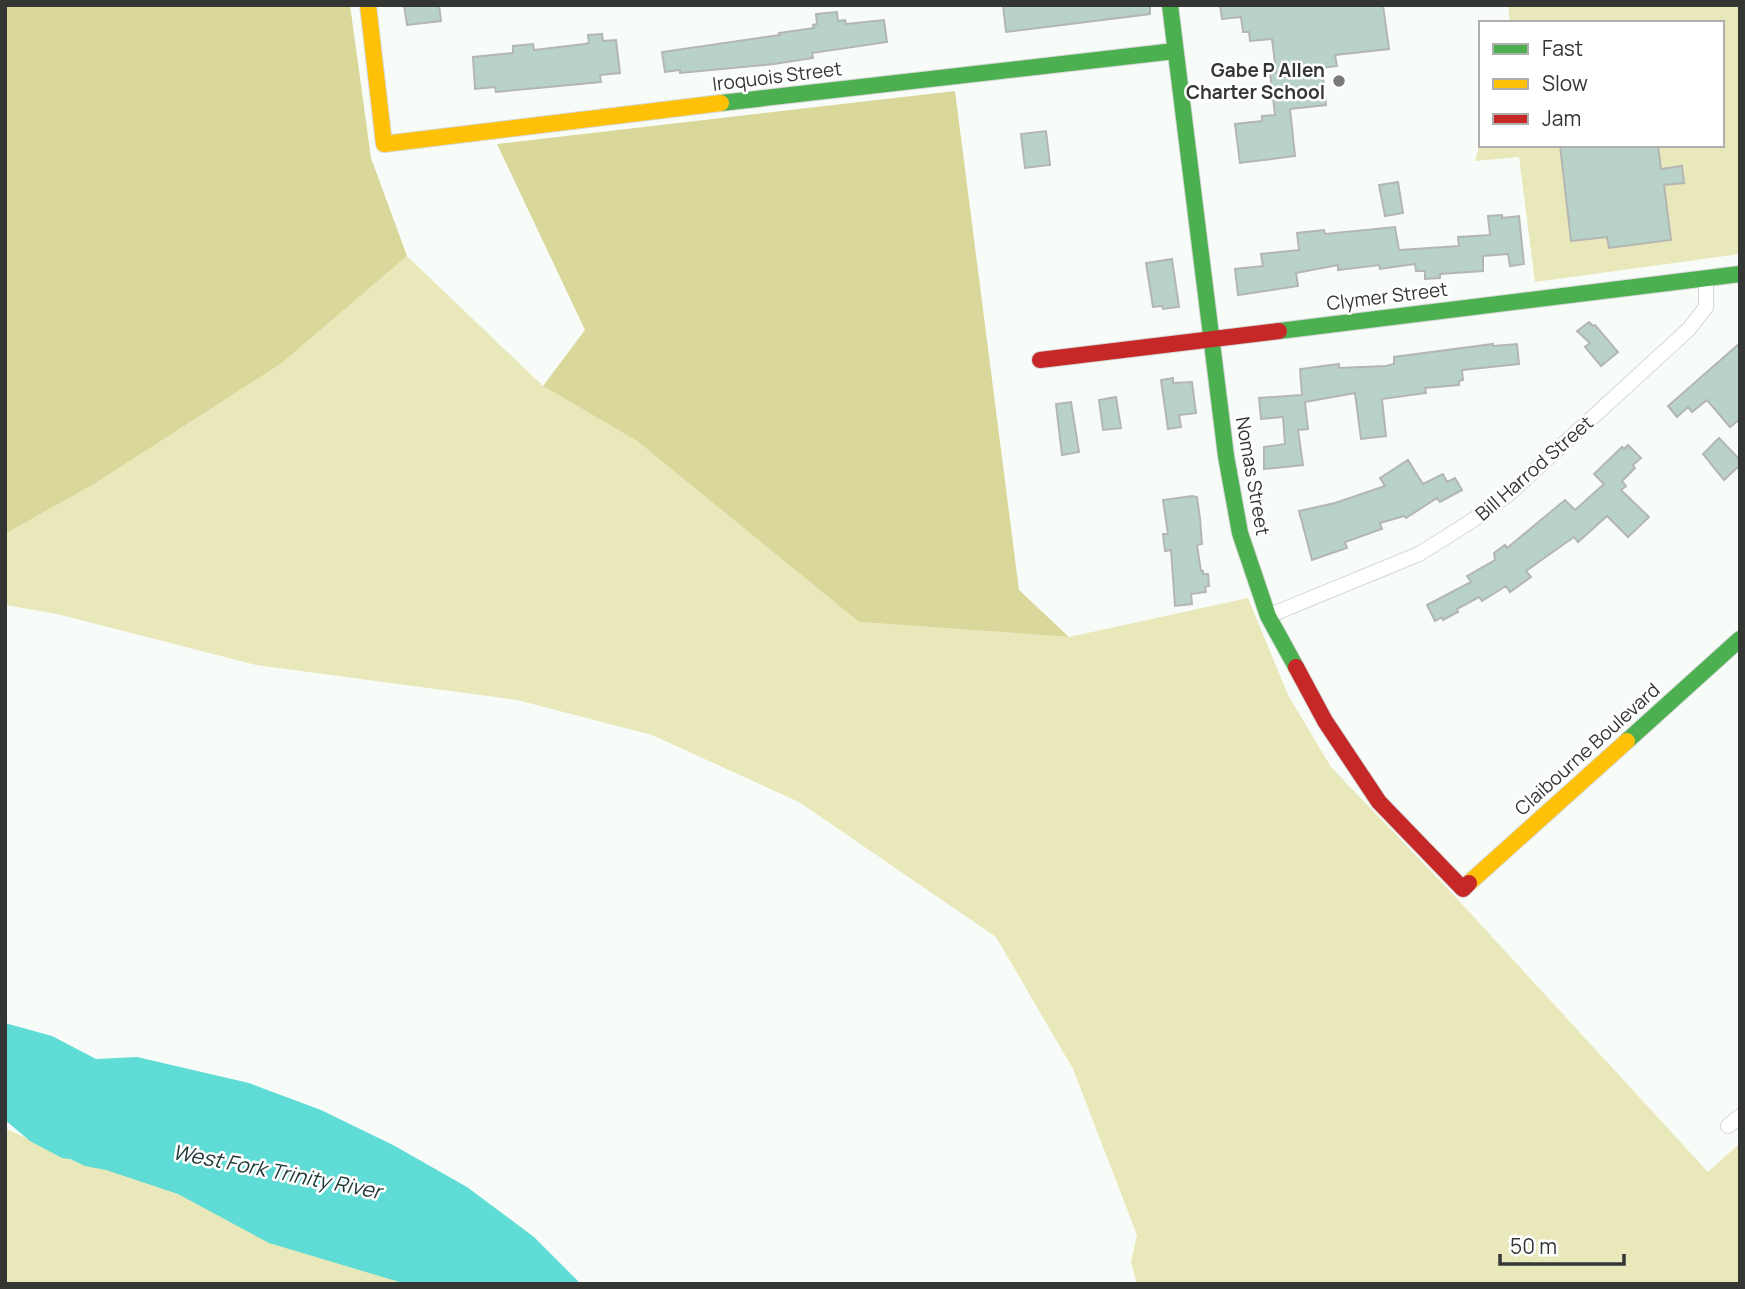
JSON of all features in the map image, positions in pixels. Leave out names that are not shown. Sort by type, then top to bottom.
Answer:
[{"type":"street","name":"Iroquois Street","points":[[368,5],[384,144],[1175,51]]},
{"type":"street","name":"Nomas Street","points":[[1170,5],[1226,456],[1240,533],[1268,616],[1325,721],[1380,802],[1463,889]]},
{"type":"street","name":"Clymer Street","points":[[1040,359],[1740,274]]},
{"type":"street","name":"Bill Harrod Street","points":[[1268,616],[1419,554],[1510,493],[1689,329],[1706,307],[1706,278]]},
{"type":"street","name":"Claibourne Boulevard","points":[[1463,889],[1740,639]]},
{"type":"street","points":[[1728,1126],[1740,1116]]},
{"type":"green space","points":[[1508,5],[1740,5],[1740,254],[1535,282],[1519,157],[1475,161],[1479,147],[1724,147],[1724,21],[1510,21]]},
{"type":"green space","points":[[407,256],[543,386],[637,441],[859,622],[1069,637],[1248,598],[1288,695],[1331,767],[1449,890],[1708,1172],[1740,1143],[1740,1284],[1137,1284],[1131,1262],[1137,1235],[1073,1069],[996,937],[799,802],[652,735],[517,700],[256,665],[57,614],[5,605],[5,534],[94,484],[282,363]]},
{"type":"green space","points":[[5,1128],[80,1164],[188,1181],[457,1284],[5,1284]]},
{"type":"shaded area","points":[[5,5],[350,5],[371,158],[407,256],[282,363],[94,484],[5,534]]},
{"type":"shaded area","points":[[955,91],[1019,590],[1069,637],[859,622],[637,441],[543,386],[585,330],[497,144]]},
{"type":"water","name":"West Fork Trinity River","points":[[5,1023],[52,1036],[96,1059],[137,1057],[249,1083],[321,1110],[393,1145],[467,1187],[534,1237],[581,1284],[406,1284],[269,1243],[178,1194],[62,1158],[30,1141],[5,1120]]},
{"type":"building","points":[[404,5],[439,5],[441,21],[407,25]]},
{"type":"building","points":[[1003,5],[1150,5],[1150,14],[1006,32]]},
{"type":"building","points":[[1220,5],[1383,5],[1389,49],[1335,55],[1337,66],[1322,68],[1326,105],[1290,109],[1295,156],[1240,163],[1235,124],[1262,121],[1262,116],[1275,115],[1270,72],[1276,72],[1272,39],[1250,41],[1249,32],[1243,32],[1241,17],[1222,19]]},
{"type":"building","points":[[837,12],[838,21],[845,20],[846,24],[884,20],[887,42],[812,53],[813,58],[774,64],[665,72],[662,52],[814,28],[813,25],[817,24],[816,14]]},
{"type":"building","points":[[602,34],[603,41],[616,40],[620,73],[600,75],[601,82],[496,92],[495,87],[475,89],[473,57],[513,53],[513,46],[533,44],[534,50],[585,44],[589,43],[588,35]]},
{"type":"building","points":[[1046,131],[1050,165],[1025,168],[1021,134]]},
{"type":"building","points":[[1560,147],[1658,147],[1661,169],[1682,166],[1684,183],[1664,185],[1671,240],[1609,248],[1607,237],[1571,241]]},
{"type":"building","points":[[1398,182],[1403,213],[1385,216],[1379,185]]},
{"type":"building","points":[[1502,215],[1502,218],[1519,216],[1524,264],[1510,266],[1508,254],[1483,256],[1483,271],[1440,274],[1440,278],[1425,279],[1425,271],[1416,271],[1415,264],[1380,269],[1379,265],[1338,270],[1338,265],[1296,273],[1298,286],[1238,295],[1235,269],[1263,266],[1261,254],[1299,250],[1297,233],[1324,230],[1325,234],[1395,227],[1399,250],[1459,246],[1458,237],[1490,235],[1488,216]]},
{"type":"building","points":[[1172,259],[1179,307],[1153,307],[1146,263]]},
{"type":"building","points":[[1589,322],[1595,325],[1618,352],[1601,366],[1585,347],[1590,343],[1577,331]]},
{"type":"building","points":[[1740,343],[1740,419],[1730,427],[1707,400],[1692,412],[1688,407],[1677,417],[1668,406]]},
{"type":"building","points":[[1493,344],[1517,344],[1519,364],[1462,370],[1463,380],[1459,381],[1459,385],[1425,388],[1426,393],[1382,399],[1386,436],[1361,439],[1355,393],[1305,402],[1308,429],[1298,430],[1303,465],[1264,469],[1264,447],[1285,444],[1283,417],[1261,419],[1259,398],[1302,395],[1300,369],[1339,364],[1339,368],[1386,366],[1394,364],[1394,357]]},
{"type":"building","points":[[1173,378],[1173,383],[1192,382],[1196,413],[1179,415],[1181,427],[1168,429],[1161,380]]},
{"type":"building","points":[[1116,397],[1121,428],[1103,430],[1099,400]]},
{"type":"building","points":[[1071,402],[1079,452],[1062,455],[1056,404]]},
{"type":"building","points":[[1719,438],[1740,460],[1740,465],[1724,480],[1703,454]]},
{"type":"building","points":[[1628,445],[1641,458],[1622,481],[1626,486],[1621,490],[1649,517],[1628,537],[1607,516],[1578,542],[1574,537],[1526,571],[1531,577],[1510,592],[1506,586],[1482,601],[1479,597],[1457,609],[1458,612],[1435,621],[1427,605],[1471,582],[1467,576],[1495,560],[1494,553],[1505,545],[1507,548],[1565,500],[1575,510],[1604,484],[1594,474],[1622,447],[1624,449]]},
{"type":"building","points":[[1408,460],[1423,484],[1443,474],[1447,482],[1455,478],[1462,490],[1440,502],[1437,498],[1406,518],[1404,516],[1380,523],[1382,529],[1345,542],[1347,548],[1312,560],[1299,511],[1335,503],[1385,486],[1380,478]]},
{"type":"building","points":[[1197,497],[1200,519],[1202,544],[1197,545],[1201,571],[1208,574],[1209,586],[1205,587],[1206,592],[1191,594],[1192,604],[1175,606],[1171,550],[1165,551],[1163,534],[1168,534],[1163,500]]},
{"type":"traffic: fast","points":[[1170,5],[1226,456],[1240,533],[1268,616],[1296,667]]},
{"type":"traffic: fast","points":[[721,103],[1175,51]]},
{"type":"traffic: fast","points":[[1279,331],[1740,274]]},
{"type":"traffic: fast","points":[[1627,741],[1740,639]]},
{"type":"traffic: slow","points":[[368,5],[384,144],[721,103]]},
{"type":"traffic: slow","points":[[1469,883],[1627,741]]},
{"type":"traffic: jam","points":[[1040,360],[1279,331]]},
{"type":"traffic: jam","points":[[1296,667],[1325,721],[1379,802],[1463,889],[1469,883]]},
{"type":"place","name":"Gabe P Allen Charter School","points":[[1339,81]]}]
